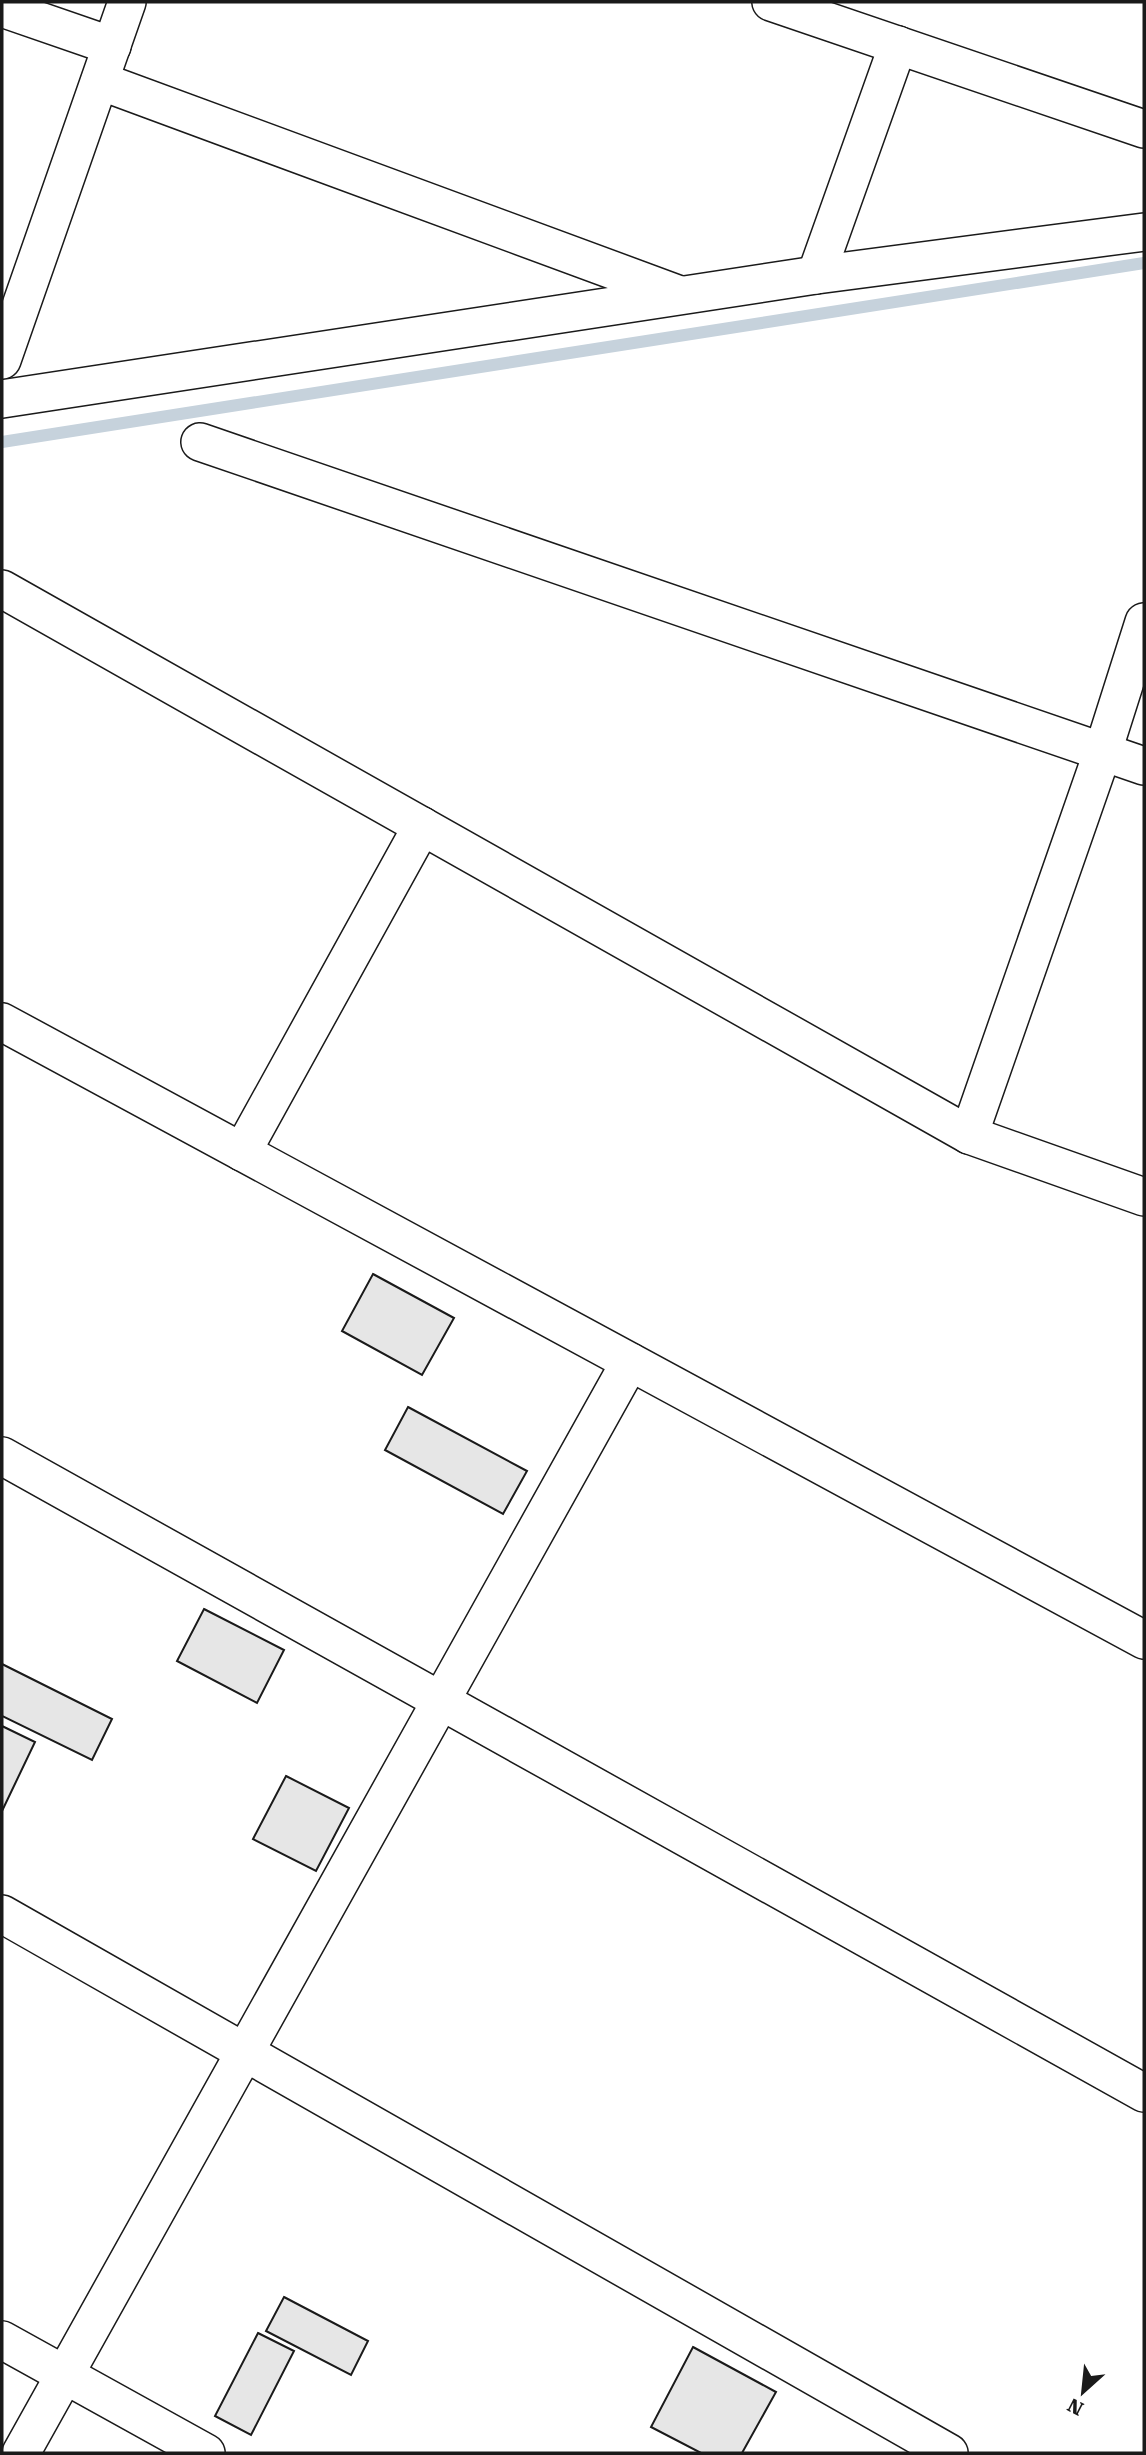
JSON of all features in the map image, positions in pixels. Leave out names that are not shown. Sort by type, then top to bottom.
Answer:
[{"type":"street","points":[[2,360],[8,322],[100,81],[127,2]]},
{"type":"street","points":[[771,2],[1144,129]]},
{"type":"street","points":[[2,8],[112,46]]},
{"type":"street","points":[[817,275],[898,45]]},
{"type":"street","points":[[100,81],[682,296]]},
{"type":"street","points":[[2,399],[817,275],[1144,232]]},
{"type":"street","points":[[200,442],[1144,766]]},
{"type":"street","points":[[2,589],[969,1135],[1144,1197]]},
{"type":"street","points":[[969,1135],[1103,751],[1144,622]]},
{"type":"street","points":[[242,1152],[422,826]]},
{"type":"street","points":[[2,1022],[1144,1640]]},
{"type":"street","points":[[20,2453],[630,1362]]},
{"type":"street","points":[[2,1456],[1144,2093]]},
{"type":"street","points":[[2,1914],[949,2453]]},
{"type":"street","points":[[2,2340],[206,2453]]},
{"type":"building","points":[[373,1274],[454,1318],[422,1375],[342,1331]]},
{"type":"building","points":[[408,1407],[527,1471],[503,1514],[385,1450]]},
{"type":"building","points":[[204,1609],[284,1650],[257,1703],[177,1661]]},
{"type":"building","points":[[2,1664],[112,1719],[92,1760],[2,1716]]},
{"type":"building","points":[[2,1726],[35,1742],[2,1811]]},
{"type":"building","points":[[286,1776],[349,1808],[316,1871],[253,1839]]},
{"type":"building","points":[[284,2297],[368,2341],[351,2375],[266,2331]]},
{"type":"building","points":[[258,2333],[294,2351],[251,2435],[215,2416]]},
{"type":"building","points":[[693,2347],[776,2392],[742,2453],[701,2453],[651,2427]]},
{"type":"waterway","points":[[2,442],[1144,263]]}]
